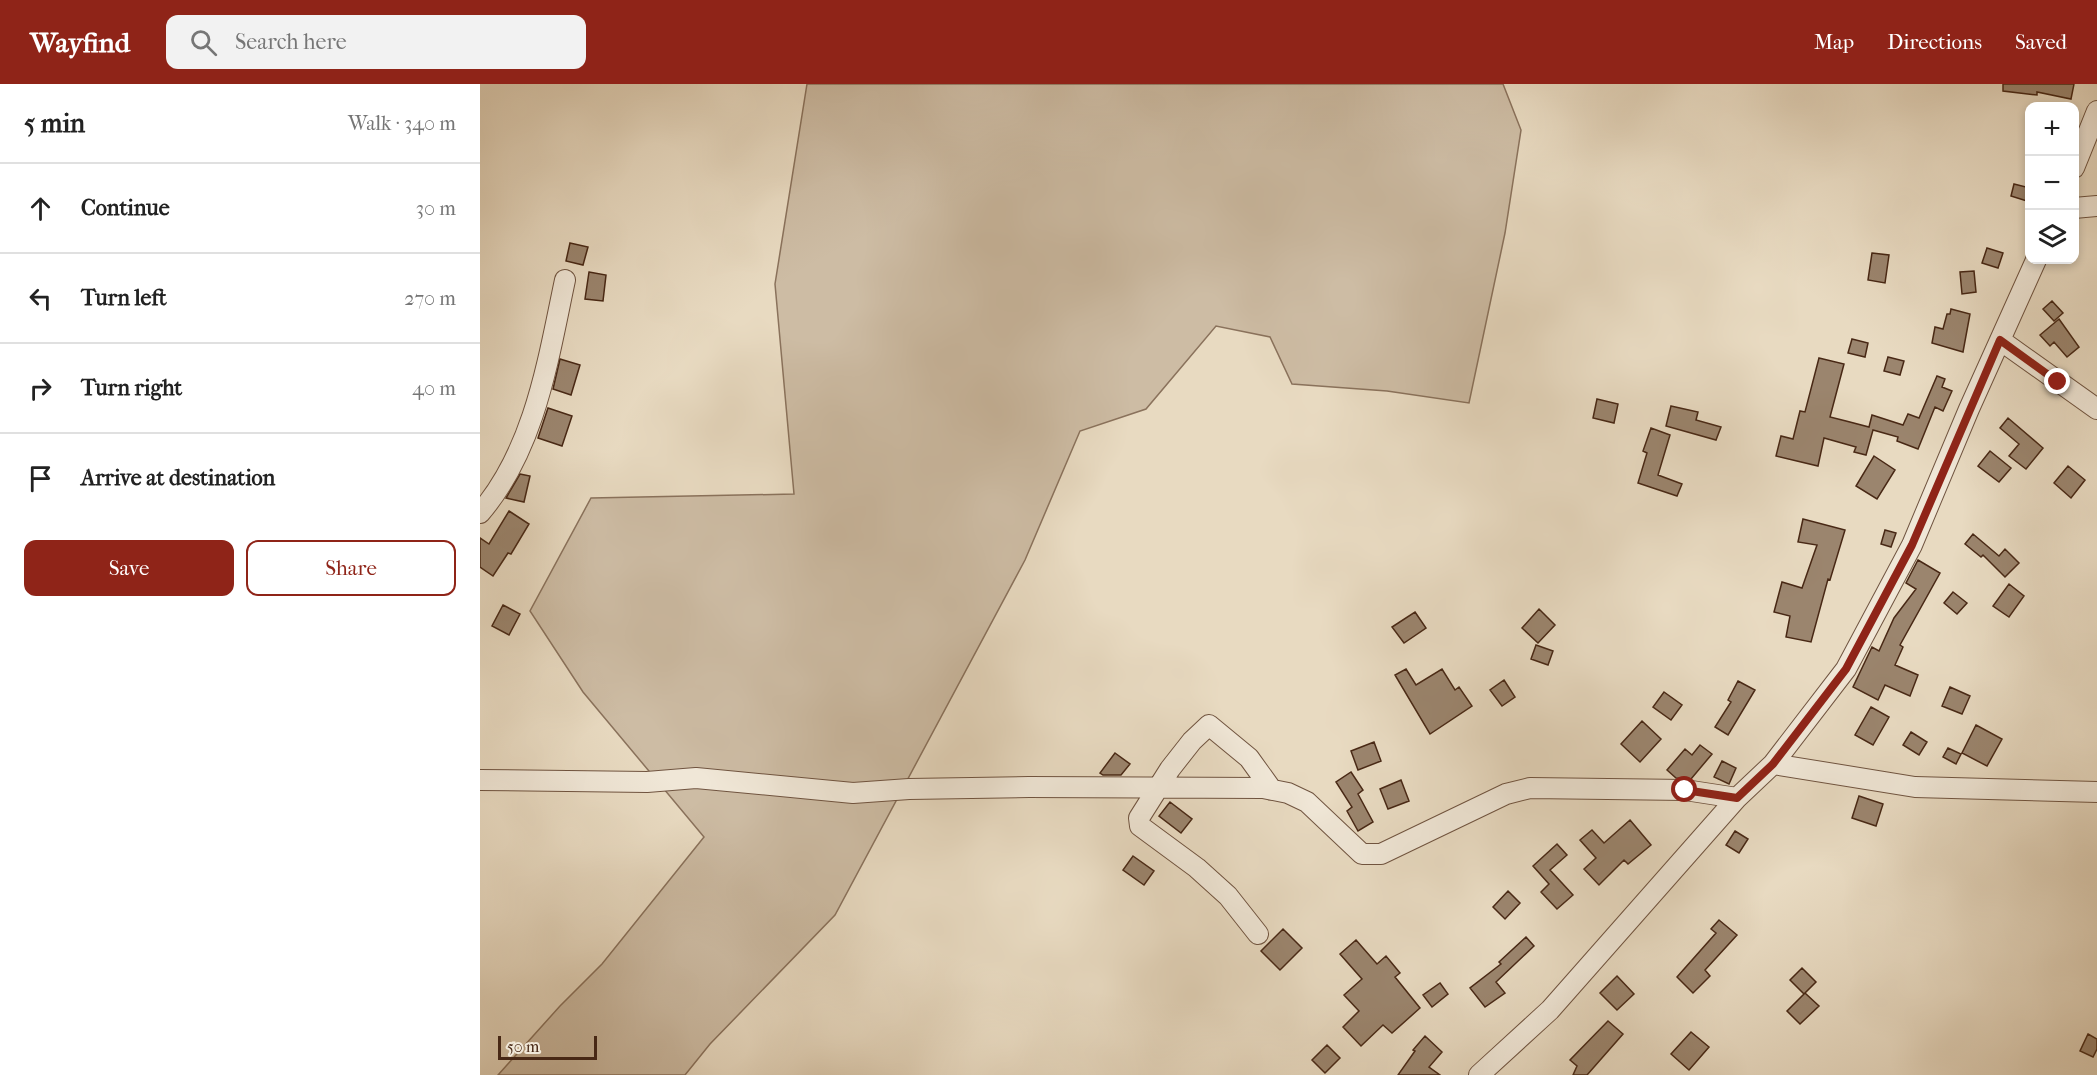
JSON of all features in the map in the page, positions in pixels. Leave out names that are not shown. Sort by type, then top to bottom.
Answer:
[{"type":"street","points":[[2079,156],[2097,111]]},
{"type":"street","points":[[2079,208],[2097,206]]},
{"type":"street","points":[[1479,1075],[1550,1010],[1737,798],[1773,764],[1852,658],[1912,545],[2034,264]]},
{"type":"street","points":[[480,513],[510,470],[527,433],[565,280]]},
{"type":"street","points":[[2000,340],[2097,409]]},
{"type":"street","points":[[1258,934],[1228,897],[1197,867],[1140,826],[1139,818],[1142,810],[1192,741],[1209,726],[1249,758],[1272,790]]},
{"type":"street","points":[[1773,764],[1915,787],[2097,792]]},
{"type":"street","points":[[480,780],[647,782],[696,778],[853,793],[921,789],[1272,790],[1288,793],[1307,802],[1362,854],[1369,856],[1381,854],[1506,794],[1530,788],[1685,790],[1737,798]]},
{"type":"shaded area","points":[[807,84],[1503,84],[1521,130],[1505,233],[1469,403],[1387,391],[1292,384],[1270,337],[1216,326],[1146,409],[1080,431],[1025,560],[835,915],[710,1044],[685,1075],[498,1075],[560,1006],[602,964],[704,837],[583,692],[530,611],[591,498],[794,494],[775,284]]},
{"type":"building","points":[[2003,84],[2074,84],[2071,99],[2037,92],[2037,95],[2003,91]]},
{"type":"building","points":[[2014,184],[2025,187],[2025,200],[2011,196]]},
{"type":"building","points":[[570,243],[588,247],[583,265],[566,261]]},
{"type":"building","points":[[1987,248],[2003,253],[1998,268],[1982,263]]},
{"type":"building","points":[[1872,253],[1889,255],[1885,283],[1868,280]]},
{"type":"building","points":[[1974,271],[1976,292],[1962,294],[1960,272]]},
{"type":"building","points":[[589,272],[606,275],[603,301],[585,299]]},
{"type":"building","points":[[2052,301],[2063,313],[2054,321],[2043,309]]},
{"type":"building","points":[[1951,309],[1970,314],[1963,352],[1932,343],[1935,327],[1943,329],[1947,314],[1950,314]]},
{"type":"building","points":[[2059,319],[2079,347],[2067,357],[2054,342],[2050,346],[2040,335]]},
{"type":"building","points":[[1852,339],[1868,343],[1865,357],[1848,353]]},
{"type":"building","points":[[1888,357],[1904,361],[1900,375],[1884,371]]},
{"type":"building","points":[[1819,358],[1844,364],[1830,417],[1869,427],[1872,415],[1903,425],[1908,414],[1919,418],[1937,376],[1945,379],[1942,387],[1952,391],[1943,411],[1935,407],[1918,449],[1897,441],[1898,437],[1873,430],[1866,455],[1854,452],[1856,447],[1824,438],[1818,466],[1776,456],[1781,436],[1793,439],[1800,411],[1805,412]]},
{"type":"building","points":[[560,359],[580,365],[571,395],[553,389]]},
{"type":"building","points":[[1597,399],[1618,404],[1614,423],[1593,418]]},
{"type":"building","points":[[1671,406],[1698,412],[1696,420],[1721,427],[1716,440],[1666,426]]},
{"type":"building","points":[[548,408],[572,416],[562,446],[538,438]]},
{"type":"building","points":[[2008,418],[2043,448],[2026,469],[2009,456],[2019,444],[2000,428]]},
{"type":"building","points":[[1651,428],[1670,435],[1658,475],[1682,484],[1677,496],[1638,483],[1647,453],[1643,451]]},
{"type":"building","points":[[1990,451],[2011,468],[1999,482],[1978,466]]},
{"type":"building","points":[[1874,456],[1895,470],[1877,499],[1856,486]]},
{"type":"building","points":[[2068,466],[2085,480],[2071,498],[2054,483]]},
{"type":"building","points":[[520,474],[530,476],[524,502],[506,498]]},
{"type":"building","points":[[509,511],[529,524],[511,554],[508,553],[493,576],[480,567],[480,538],[489,544]]},
{"type":"building","points":[[1803,519],[1845,530],[1830,580],[1828,579],[1811,642],[1786,637],[1790,616],[1774,612],[1782,582],[1802,588],[1817,545],[1798,542]]},
{"type":"building","points":[[1885,530],[1896,533],[1891,547],[1881,544]]},
{"type":"building","points":[[1973,534],[1999,556],[2005,549],[2019,563],[2005,577],[1983,555],[1981,557],[1965,544]]},
{"type":"building","points":[[1918,560],[1940,573],[1900,645],[1903,647],[1895,665],[1918,675],[1910,696],[1885,685],[1878,700],[1853,687],[1872,647],[1879,651],[1894,618],[1916,589],[1906,583]]},
{"type":"building","points":[[2009,584],[2024,596],[2009,617],[1993,606]]},
{"type":"building","points":[[1953,592],[1967,603],[1957,614],[1944,603]]},
{"type":"building","points":[[503,605],[520,614],[509,635],[492,626]]},
{"type":"building","points":[[1539,609],[1555,625],[1538,643],[1522,628]]},
{"type":"building","points":[[1415,612],[1426,628],[1404,643],[1392,627]]},
{"type":"building","points":[[1536,645],[1553,651],[1548,665],[1531,659]]},
{"type":"building","points":[[1406,669],[1416,685],[1442,669],[1455,690],[1459,687],[1472,706],[1430,734],[1395,675]]},
{"type":"building","points":[[1504,680],[1515,697],[1502,706],[1490,690]]},
{"type":"building","points":[[1738,681],[1755,690],[1728,735],[1715,727],[1731,702],[1728,700]]},
{"type":"building","points":[[1950,687],[1970,696],[1962,714],[1942,706]]},
{"type":"building","points":[[1664,692],[1682,705],[1671,720],[1653,707]]},
{"type":"building","points":[[1871,707],[1889,717],[1873,745],[1855,735]]},
{"type":"building","points":[[1642,721],[1661,739],[1640,762],[1621,744]]},
{"type":"building","points":[[1976,725],[2002,739],[1987,766],[1962,753]]},
{"type":"building","points":[[1911,732],[1927,742],[1919,755],[1903,745]]},
{"type":"building","points":[[1374,742],[1381,761],[1358,770],[1351,751]]},
{"type":"building","points":[[1700,745],[1712,754],[1691,779],[1676,778],[1667,770],[1685,749],[1692,755]]},
{"type":"building","points":[[1948,748],[1961,754],[1956,764],[1943,757]]},
{"type":"building","points":[[1115,753],[1130,764],[1121,775],[1103,775],[1100,773]]},
{"type":"building","points":[[1722,761],[1736,768],[1729,784],[1714,777]]},
{"type":"building","points":[[1351,772],[1363,790],[1358,794],[1373,822],[1358,831],[1347,811],[1352,807],[1336,782]]},
{"type":"building","points":[[1401,780],[1409,801],[1388,809],[1380,789]]},
{"type":"building","points":[[1859,796],[1883,804],[1876,826],[1852,818]]},
{"type":"building","points":[[1170,802],[1192,819],[1181,833],[1159,816]]},
{"type":"building","points":[[1630,820],[1651,845],[1628,864],[1624,860],[1599,885],[1584,869],[1596,858],[1580,840],[1592,830],[1604,843]]},
{"type":"building","points":[[1735,831],[1748,839],[1739,853],[1726,845]]},
{"type":"building","points":[[1557,844],[1567,855],[1550,870],[1573,895],[1557,909],[1541,892],[1549,884],[1533,866]]},
{"type":"building","points":[[1133,856],[1154,871],[1144,885],[1123,870]]},
{"type":"building","points":[[1508,891],[1520,903],[1505,919],[1493,907]]},
{"type":"building","points":[[1719,920],[1737,935],[1705,970],[1710,976],[1693,993],[1677,977],[1716,933],[1711,929]]},
{"type":"building","points":[[1283,929],[1302,948],[1280,970],[1261,951]]},
{"type":"building","points":[[1526,937],[1534,946],[1496,982],[1505,993],[1485,1007],[1470,988],[1501,964],[1499,962]]},
{"type":"building","points":[[1356,940],[1377,964],[1386,956],[1400,973],[1395,977],[1420,1008],[1392,1033],[1383,1025],[1361,1046],[1343,1027],[1359,1011],[1344,995],[1362,979],[1340,954]]},
{"type":"building","points":[[1802,968],[1816,982],[1805,993],[1819,1006],[1800,1024],[1787,1011],[1804,994],[1790,980]]},
{"type":"building","points":[[1617,976],[1634,994],[1617,1010],[1600,993]]},
{"type":"building","points":[[1440,983],[1448,994],[1432,1007],[1423,995]]},
{"type":"building","points":[[1608,1021],[1623,1034],[1587,1075],[1573,1075],[1577,1066],[1570,1060]]},
{"type":"building","points":[[1691,1032],[1709,1047],[1689,1070],[1671,1054]]},
{"type":"building","points":[[2088,1034],[2097,1039],[2097,1049],[2093,1057],[2080,1051]]},
{"type":"building","points":[[1425,1036],[1442,1052],[1429,1067],[1440,1075],[1398,1075],[1415,1051],[1413,1050]]},
{"type":"building","points":[[1327,1045],[1340,1058],[1325,1073],[1312,1060]]},
{"type":"route","points":[[1685,790],[1737,798],[1773,764],[1846,669],[1912,545],[2000,340],[2058,382]]}]
